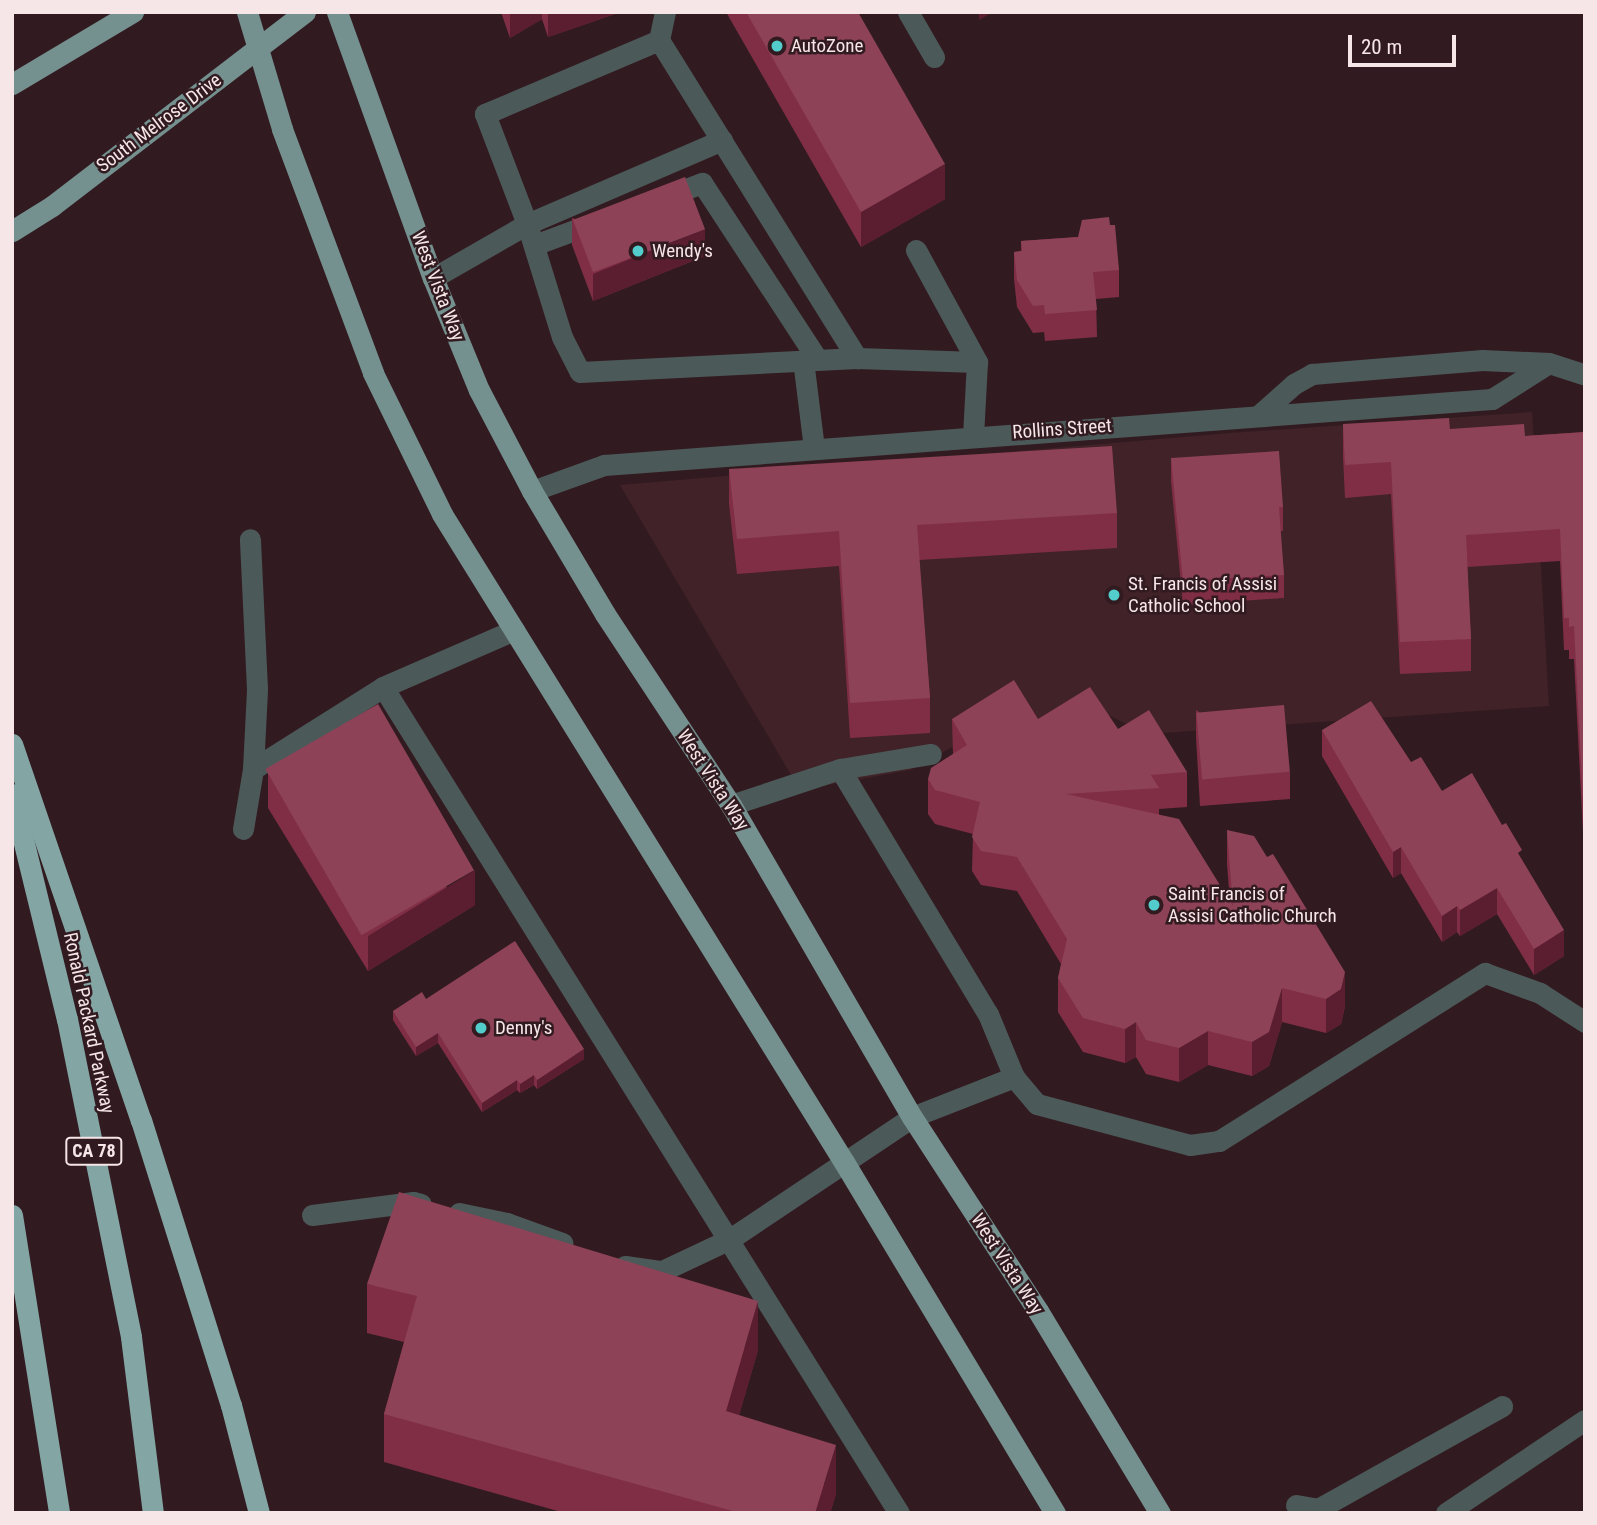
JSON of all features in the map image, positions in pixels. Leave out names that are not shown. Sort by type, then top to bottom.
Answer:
[{"type":"highway","points":[[12,744],[145,1133],[231,1405],[260,1513]]},
{"type":"highway","name":"Ronald Packard Parkway","points":[[12,794],[67,1018],[131,1337],[153,1513]]},
{"type":"highway","points":[[12,1215],[60,1513]]},
{"type":"main road","points":[[12,84],[132,12]]},
{"type":"main road","points":[[247,12],[282,129],[373,373],[442,514],[845,1163],[1055,1513]]},
{"type":"main road","name":"South Melrose Drive","points":[[12,231],[52,206],[305,12]]},
{"type":"main road","name":"West Vista Way","points":[[337,12],[433,278],[479,390],[532,491],[605,614],[731,805],[912,1117],[1038,1311],[1160,1513]]},
{"type":"street","points":[[665,12],[659,40],[857,358]]},
{"type":"street","points":[[908,12],[934,57]]},
{"type":"street","points":[[659,40],[485,114],[527,224],[562,337],[580,372],[857,358],[977,362]]},
{"type":"street","points":[[433,278],[527,224],[722,140]]},
{"type":"street","points":[[534,245],[702,183],[810,360],[814,448]]},
{"type":"street","points":[[916,250],[977,362],[973,435]]},
{"type":"street","points":[[1259,415],[1294,384],[1312,374],[1482,360],[1549,363],[1585,375]]},
{"type":"street","name":"Rollins Street","points":[[532,491],[592,467],[973,435],[1492,399],[1549,363]]},
{"type":"street","points":[[243,829],[253,769],[257,690],[250,539]]},
{"type":"street","points":[[253,769],[383,687],[514,630]]},
{"type":"street","points":[[383,687],[900,1513]]},
{"type":"street","points":[[731,805],[840,769],[931,754]]},
{"type":"street","points":[[840,769],[988,1014],[1014,1077],[1037,1104],[1190,1145],[1219,1141],[1485,973],[1540,993],[1585,1023]]},
{"type":"street","points":[[608,1261],[663,1271],[730,1239],[912,1117],[1014,1077]]},
{"type":"street","points":[[312,1215],[413,1202],[507,1223],[583,1251]]},
{"type":"street","points":[[1296,1505],[1318,1509],[1502,1406]]},
{"type":"street","points":[[1446,1513],[1584,1422]]},
{"type":"shaded area","name":"St. Francis of Assisi Catholic School","points":[[1532,412],[1549,706],[1148,734],[1093,708],[971,737],[910,770],[800,790],[620,485],[1230,433]]},
{"type":"building","points":[[746,12],[858,12],[945,164],[861,212]]},
{"type":"building","points":[[685,177],[705,229],[593,272],[573,220]]},
{"type":"building","points":[[1109,217],[1110,225],[1115,225],[1119,270],[1093,272],[1097,310],[1045,314],[1044,305],[1033,306],[1017,280],[1014,252],[1022,251],[1021,241],[1078,237],[1082,220]]},
{"type":"building","points":[[1449,418],[1450,429],[1524,424],[1525,436],[1585,432],[1585,820],[1574,626],[1569,627],[1569,618],[1564,618],[1560,529],[1466,535],[1471,639],[1400,642],[1391,462],[1345,465],[1343,424]]},
{"type":"building","points":[[1112,446],[1117,513],[917,525],[930,698],[850,703],[839,531],[737,539],[729,469]]},
{"type":"building","points":[[1279,451],[1283,507],[1279,507],[1284,575],[1183,581],[1171,458]]},
{"type":"building","name":"Saint Francis of Assisi Catholic Church","points":[[1014,680],[1038,719],[1090,687],[1118,729],[1149,710],[1187,772],[1151,775],[1159,788],[1066,794],[1179,819],[1233,906],[1227,830],[1254,836],[1267,857],[1273,854],[1345,972],[1341,989],[1326,999],[1282,988],[1269,1032],[1252,1042],[1208,1031],[1179,1048],[1146,1040],[1136,1022],[1125,1029],[1083,1018],[1058,978],[1067,939],[1017,857],[981,851],[972,837],[980,802],[935,790],[928,779],[931,768],[967,745],[952,719]]},
{"type":"building","points":[[1371,701],[1411,762],[1421,757],[1442,791],[1472,773],[1502,825],[1506,823],[1522,850],[1518,853],[1564,930],[1534,949],[1497,888],[1460,910],[1457,906],[1442,916],[1401,847],[1393,852],[1322,730]]},
{"type":"building","points":[[378,704],[474,870],[361,935],[265,769]]},
{"type":"building","points":[[1284,705],[1290,772],[1202,779],[1196,713]]},
{"type":"building","name":"Denny's","points":[[515,941],[584,1049],[537,1080],[534,1075],[520,1084],[517,1080],[482,1103],[438,1033],[416,1047],[393,1011],[422,992],[426,999]]},
{"type":"building","points":[[399,1192],[758,1301],[726,1411],[836,1445],[815,1513],[740,1513],[384,1414],[417,1296],[367,1284]]},
{"type":"place","name":"AutoZone","points":[[777,46]]},
{"type":"place","name":"Wendy's","points":[[638,251]]},
{"type":"place","name":"St. Francis of Assisi Catholic School","points":[[1114,595]]},
{"type":"place","name":"Saint Francis of Assisi Catholic Church","points":[[1154,905]]},
{"type":"place","name":"Denny's","points":[[481,1028]]}]
